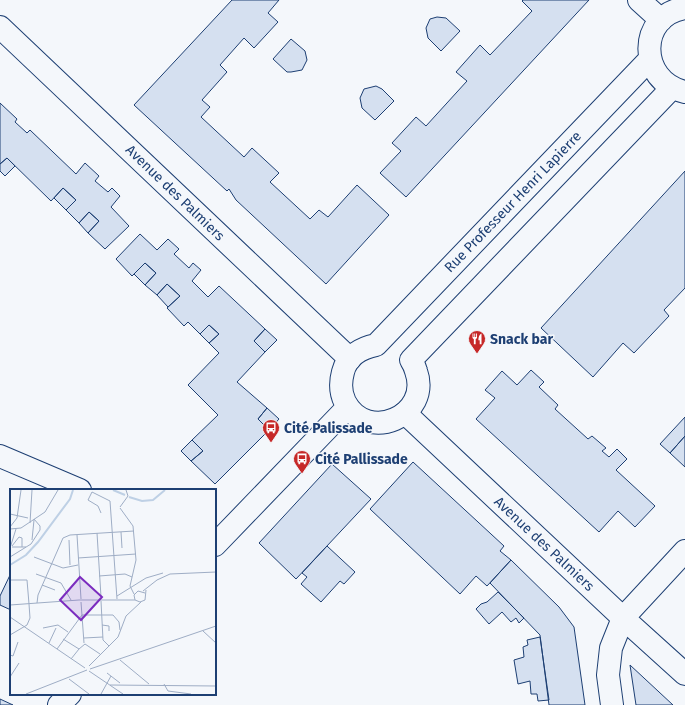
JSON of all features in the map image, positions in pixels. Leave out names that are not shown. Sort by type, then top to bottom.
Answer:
[{"type":"main road","points":[[639,0],[661,20]]},
{"type":"main road","points":[[350,359],[343,370],[340,383],[342,396],[348,407],[357,416],[369,421],[382,423],[394,420],[405,413],[413,405],[417,394],[418,382],[416,370],[411,360],[679,90],[662,81],[654,71],[650,59],[649,49],[651,38],[661,20],[671,13],[685,8]]},
{"type":"main road","name":"Avenue des Palmiers","points":[[0,27],[350,359]]},
{"type":"main road","name":"Rue Professeur Henri Lapierre","points":[[350,359],[357,352],[366,347],[376,345],[650,59]]},
{"type":"main road","points":[[216,544],[348,407]]},
{"type":"main road","name":"Avenue des Palmiers","points":[[405,413],[623,618],[685,674]]},
{"type":"main road","points":[[0,456],[78,489]]},
{"type":"main road","points":[[612,705],[608,675],[611,648],[623,618],[685,551]]},
{"type":"main road","points":[[59,705],[69,695]]},
{"type":"building","points":[[232,0],[279,0],[268,13],[278,22],[254,48],[244,38],[220,65],[227,72],[202,100],[210,107],[201,117],[244,157],[252,148],[279,173],[270,182],[310,219],[319,210],[328,217],[357,185],[389,215],[326,284],[236,200],[229,189],[227,191],[134,105]]},
{"type":"building","points":[[589,0],[406,197],[380,173],[401,151],[392,143],[416,117],[426,126],[467,81],[456,72],[480,45],[490,55],[532,11],[522,1]]},
{"type":"building","points":[[437,17],[446,18],[460,31],[441,51],[428,38],[426,28],[430,19]]},
{"type":"building","points":[[291,39],[305,51],[307,60],[302,70],[287,72],[273,59]]},
{"type":"building","points":[[376,86],[382,89],[394,101],[375,120],[362,108],[360,98],[364,89]]},
{"type":"building","points":[[0,103],[17,119],[15,122],[27,133],[30,130],[76,174],[85,163],[99,176],[95,181],[108,192],[112,188],[120,196],[111,207],[129,226],[105,249],[88,233],[99,221],[89,212],[79,223],[66,210],[76,200],[63,188],[51,201],[7,158],[0,164]]},
{"type":"building","points":[[7,158],[15,166],[5,176],[0,171],[0,164]]},
{"type":"building","points":[[685,171],[685,288],[664,310],[669,316],[634,353],[623,343],[593,377],[541,328]]},
{"type":"building","points":[[63,188],[76,200],[66,210],[54,198]]},
{"type":"building","points":[[89,212],[99,221],[88,233],[79,223]]},
{"type":"building","points":[[140,234],[157,250],[168,239],[179,249],[174,254],[189,268],[193,263],[201,270],[192,281],[208,297],[219,286],[265,329],[254,341],[265,352],[237,382],[267,408],[258,419],[269,430],[215,484],[191,461],[203,451],[192,440],[218,415],[188,385],[219,353],[209,343],[219,334],[209,325],[200,334],[188,322],[184,326],[167,308],[180,296],[167,284],[157,295],[145,285],[156,273],[145,263],[132,276],[116,259]]},
{"type":"building","points":[[145,263],[156,273],[145,285],[134,274]]},
{"type":"building","points":[[167,284],[180,296],[168,307],[157,295]]},
{"type":"building","points":[[209,325],[219,334],[209,343],[200,334]]},
{"type":"building","points":[[265,329],[277,340],[265,352],[254,341]]},
{"type":"building","points":[[531,370],[544,382],[539,387],[558,405],[555,409],[588,439],[592,436],[606,448],[602,451],[609,457],[617,449],[627,459],[616,470],[655,506],[635,527],[618,511],[599,532],[476,419],[495,398],[485,390],[502,371],[517,385]]},
{"type":"building","points":[[267,408],[279,419],[269,430],[258,419]]},
{"type":"building","points":[[685,417],[685,436],[670,453],[660,444]]},
{"type":"building","points":[[685,436],[685,467],[670,453]]},
{"type":"building","points":[[192,440],[203,451],[191,461],[181,451]]},
{"type":"building","points":[[413,462],[504,546],[500,551],[511,560],[487,586],[476,576],[460,594],[370,509]]},
{"type":"building","points":[[332,464],[371,499],[296,579],[259,543]]},
{"type":"building","points":[[327,546],[355,572],[344,584],[340,581],[321,602],[301,584],[307,577],[302,573]]},
{"type":"building","points":[[511,560],[559,607],[574,627],[585,705],[549,705],[540,635],[490,583]]},
{"type":"building","points":[[10,575],[10,610],[0,605],[0,596]]},
{"type":"building","points":[[498,592],[524,618],[519,623],[516,618],[511,622],[502,612],[489,624],[476,609]]},
{"type":"building","points":[[540,637],[549,700],[538,701],[537,694],[531,694],[530,681],[518,684],[514,660],[524,657],[523,647],[528,645],[527,640]]},
{"type":"building","points":[[630,665],[673,705],[636,705]]},
{"type":"building","points":[[0,699],[13,705],[0,705]]},
{"type":"place","name":"Snack bar","points":[[477,354]]},
{"type":"place","name":"Cité Palissade","points":[[271,443]]},
{"type":"place","name":"Cité Pallissade","points":[[302,474]]}]
